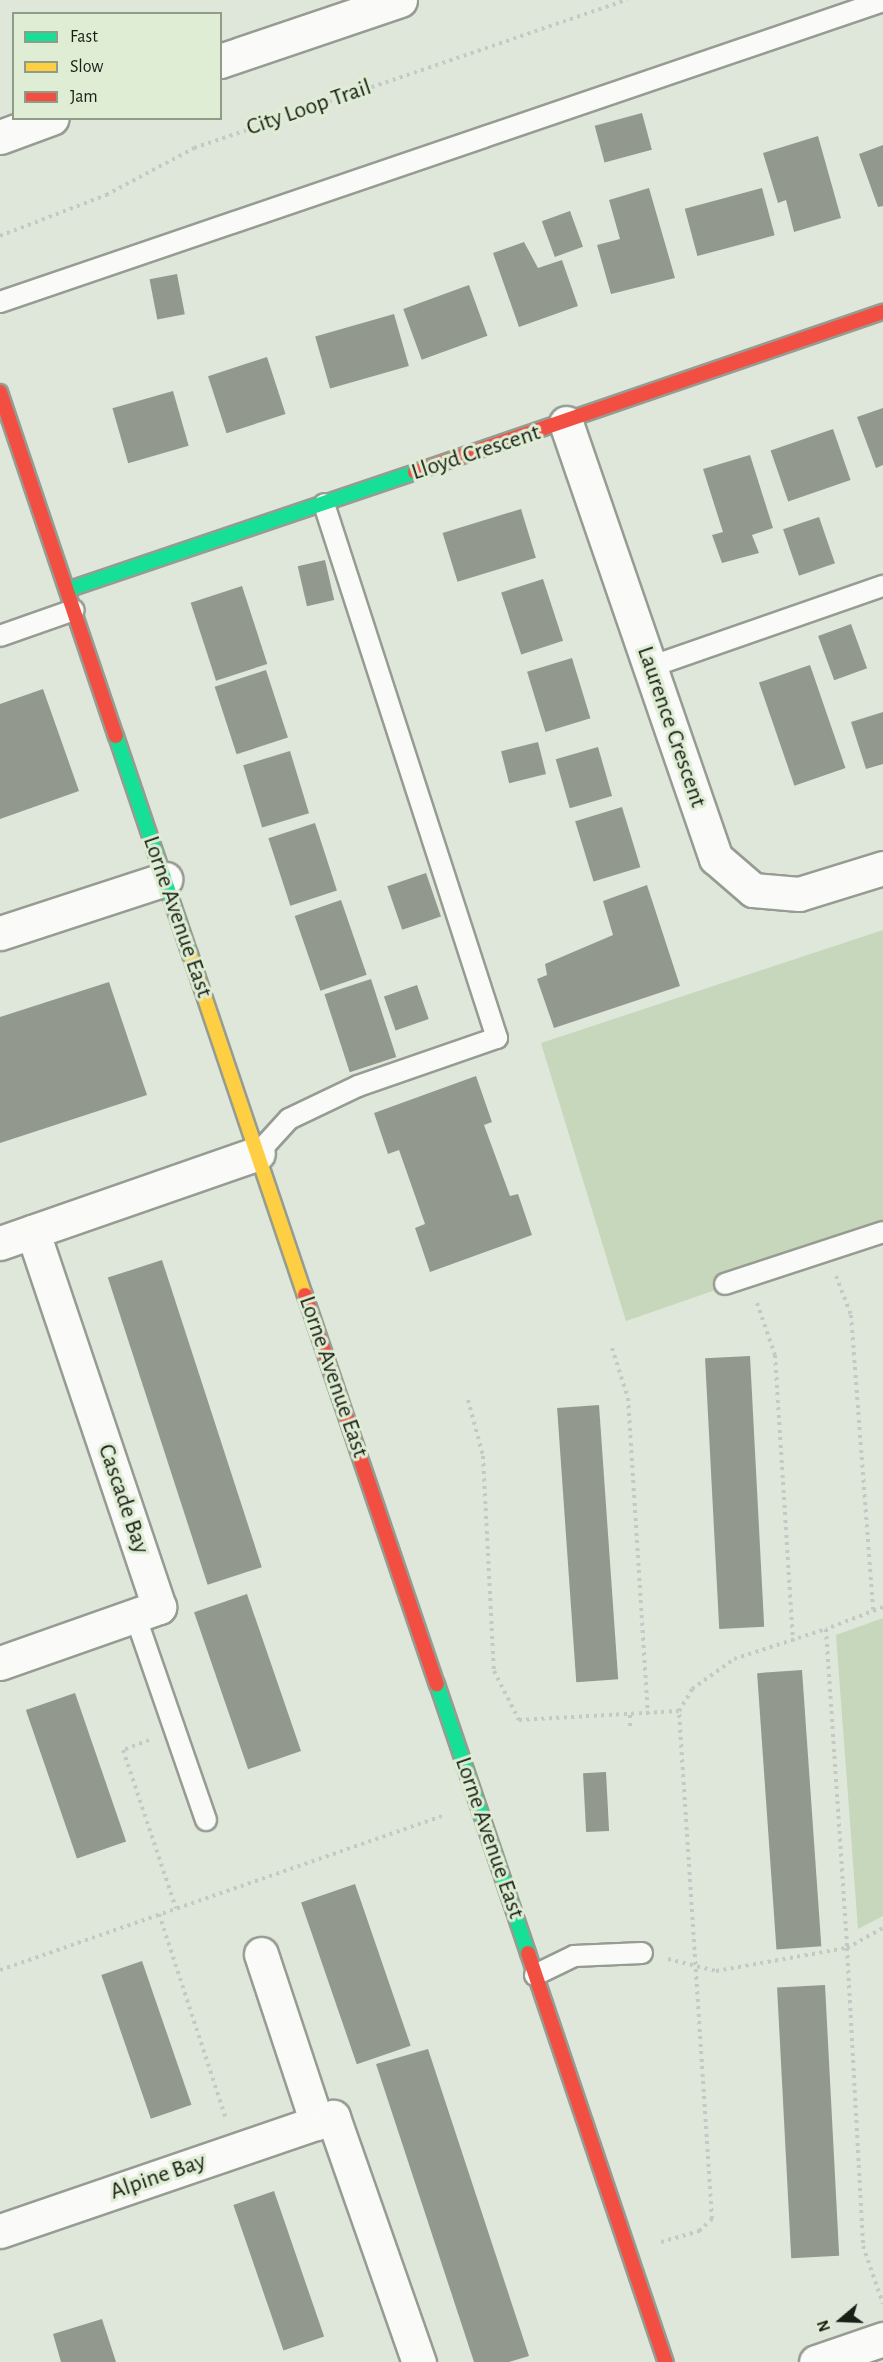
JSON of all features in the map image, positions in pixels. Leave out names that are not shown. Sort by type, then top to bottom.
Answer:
[{"type":"street","points":[[222,60],[400,0]]},
{"type":"street","points":[[0,136],[46,120]]},
{"type":"street","name":"Lloyd Crescent","points":[[67,591],[566,423],[883,312]]},
{"type":"street","name":"Lorne Avenue East","points":[[0,392],[666,2362]]},
{"type":"street","name":"Laurence Crescent","points":[[566,423],[716,858],[753,890],[799,894],[883,868]]},
{"type":"street","points":[[0,933],[165,879]]},
{"type":"street","points":[[0,1243],[258,1153]]},
{"type":"street","name":"Cascade Bay","points":[[0,1663],[159,1606],[33,1232]]},
{"type":"street","points":[[261,1954],[317,2123],[333,2117],[419,2362]]},
{"type":"street","name":"Alpine Bay","points":[[0,2231],[317,2123]]},
{"type":"street","points":[[816,2362],[883,2339]]},
{"type":"lane","points":[[0,302],[883,1]]},
{"type":"lane","points":[[258,1153],[289,1119],[358,1086],[497,1038],[324,504]]},
{"type":"lane","points":[[650,667],[883,586]]},
{"type":"lane","points":[[0,636],[74,610]]},
{"type":"lane","points":[[725,1284],[883,1232]]},
{"type":"lane","points":[[135,1615],[206,1820]]},
{"type":"lane","points":[[535,1975],[574,1956],[642,1953]]},
{"type":"path","name":"City Loop Trail","points":[[0,236],[106,195],[194,147],[627,0]]},
{"type":"path","points":[[826,1250],[851,1315],[873,1611]]},
{"type":"path","points":[[748,1277],[775,1355],[793,1641]]},
{"type":"path","points":[[612,1348],[628,1398],[648,1714]]},
{"type":"path","points":[[468,1400],[483,1456],[494,1671],[519,1720],[679,1711]]},
{"type":"path","points":[[627,2249],[699,2231],[712,2219],[698,1967],[679,1711],[692,1689],[734,1659],[793,1641],[883,1608]]},
{"type":"path","points":[[826,1629],[847,1948],[863,2246],[883,2304]]},
{"type":"path","points":[[630,1715],[630,1726]]},
{"type":"path","points":[[175,1730],[123,1750],[176,1908]]},
{"type":"path","points":[[0,1970],[477,1803]]},
{"type":"path","points":[[159,1914],[237,2150]]},
{"type":"path","points":[[698,1967],[716,1971],[847,1948],[883,1928]]},
{"type":"green space","points":[[883,930],[883,1232],[626,1321],[541,1043]]},
{"type":"green space","points":[[883,1618],[883,1916],[858,1929],[836,1635]]},
{"type":"building","points":[[642,113],[652,150],[605,162],[595,126]]},
{"type":"building","points":[[818,136],[841,218],[794,232],[786,200],[778,203],[763,153]]},
{"type":"building","points":[[883,145],[883,206],[878,207],[859,154]]},
{"type":"building","points":[[649,188],[675,278],[611,294],[597,245],[620,239],[609,200]]},
{"type":"building","points":[[762,188],[775,235],[697,256],[685,209]]},
{"type":"building","points":[[570,211],[583,247],[555,257],[542,221]]},
{"type":"building","points":[[524,242],[538,268],[562,260],[578,306],[519,327],[493,253]]},
{"type":"building","points":[[177,274],[185,314],[157,320],[150,279]]},
{"type":"building","points":[[469,285],[487,336],[422,360],[403,309]]},
{"type":"building","points":[[394,314],[409,366],[330,389],[315,337]]},
{"type":"building","points":[[267,357],[286,414],[227,433],[208,376]]},
{"type":"building","points":[[173,391],[189,446],[128,463],[112,408]]},
{"type":"building","points":[[883,408],[883,465],[876,468],[857,417]]},
{"type":"building","points":[[833,429],[851,480],[788,502],[771,450]]},
{"type":"building","points":[[750,455],[773,528],[752,535],[759,553],[722,563],[712,535],[723,532],[703,469]]},
{"type":"building","points":[[521,509],[536,558],[457,582],[443,533]]},
{"type":"building","points":[[819,517],[835,563],[799,576],[783,529]]},
{"type":"building","points":[[325,560],[334,600],[307,606],[298,566]]},
{"type":"building","points":[[543,579],[563,641],[521,654],[501,593]]},
{"type":"building","points":[[242,586],[267,664],[216,681],[191,603]]},
{"type":"building","points":[[851,624],[867,668],[834,680],[818,636]]},
{"type":"building","points":[[572,658],[590,718],[545,732],[527,672]]},
{"type":"building","points":[[810,665],[845,768],[794,786],[759,683]]},
{"type":"building","points":[[266,670],[288,738],[237,754],[215,687]]},
{"type":"building","points":[[43,689],[79,791],[0,819],[0,704]]},
{"type":"building","points":[[883,712],[883,764],[866,769],[851,722]]},
{"type":"building","points":[[538,742],[546,774],[509,783],[501,751]]},
{"type":"building","points":[[598,747],[612,796],[570,808],[556,759]]},
{"type":"building","points":[[290,751],[309,813],[262,827],[243,765]]},
{"type":"building","points":[[622,807],[640,867],[594,882],[575,821]]},
{"type":"building","points":[[315,823],[337,891],[290,906],[268,838]]},
{"type":"building","points":[[426,873],[441,916],[402,930],[387,886]]},
{"type":"building","points":[[647,885],[680,986],[554,1028],[537,979],[547,975],[545,964],[613,935],[603,901]]},
{"type":"building","points":[[341,900],[367,975],[320,991],[295,916]]},
{"type":"building","points":[[371,979],[396,1057],[350,1072],[324,994]]},
{"type":"building","points":[[109,982],[147,1095],[0,1143],[0,1017]]},
{"type":"building","points":[[417,985],[429,1019],[396,1030],[384,996]]},
{"type":"building","points":[[476,1076],[492,1122],[484,1125],[510,1196],[518,1194],[532,1235],[430,1272],[415,1228],[425,1224],[399,1150],[388,1154],[374,1113]]},
{"type":"building","points":[[162,1260],[262,1567],[208,1585],[108,1278]]},
{"type":"building","points":[[750,1356],[764,1627],[719,1629],[705,1358]]},
{"type":"building","points":[[599,1405],[618,1679],[576,1682],[557,1408]]},
{"type":"building","points":[[247,1594],[301,1751],[248,1769],[194,1612]]},
{"type":"building","points":[[802,1670],[821,1946],[776,1949],[757,1673]]},
{"type":"building","points":[[75,1693],[126,1841],[77,1858],[26,1710]]},
{"type":"building","points":[[606,1772],[609,1831],[586,1832],[583,1773]]},
{"type":"building","points":[[355,1884],[411,2046],[357,2064],[301,1903]]},
{"type":"building","points":[[142,1961],[191,2105],[151,2119],[101,1975]]},
{"type":"building","points":[[825,1985],[839,2256],[791,2258],[777,1988]]},
{"type":"building","points":[[428,2049],[529,2356],[509,2362],[474,2362],[376,2064]]},
{"type":"building","points":[[274,2191],[324,2337],[283,2351],[233,2205]]},
{"type":"building","points":[[102,2319],[116,2362],[61,2362],[53,2334]]},
{"type":"traffic: fast","points":[[67,590],[415,472]]},
{"type":"traffic: fast","points":[[116,736],[190,954]]},
{"type":"traffic: fast","points":[[437,1684],[528,1953]]},
{"type":"traffic: slow","points":[[190,954],[305,1295]]},
{"type":"traffic: jam","points":[[415,472],[883,312]]},
{"type":"traffic: jam","points":[[0,392],[116,736]]},
{"type":"traffic: jam","points":[[305,1295],[437,1684]]},
{"type":"traffic: jam","points":[[528,1953],[666,2362]]}]
